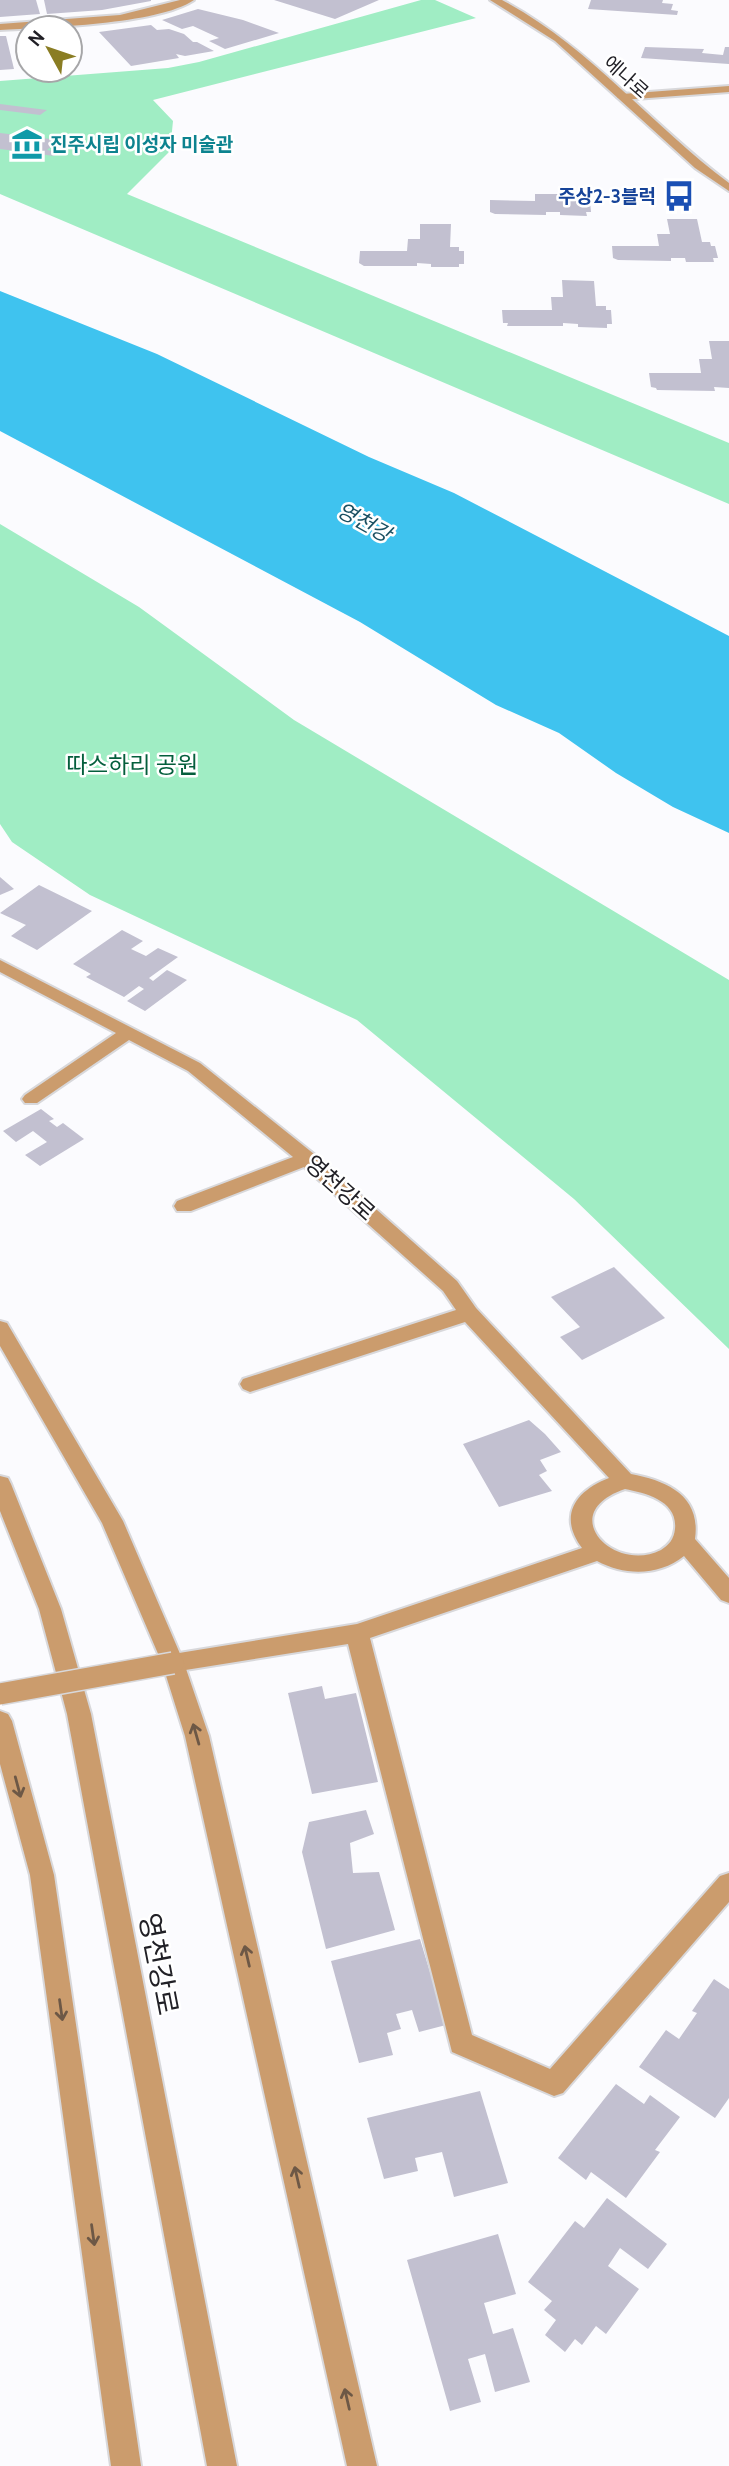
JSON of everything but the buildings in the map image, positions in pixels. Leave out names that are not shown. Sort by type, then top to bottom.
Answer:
[{"type":"street","points":[[0,27],[117,20],[162,10],[189,0]]},
{"type":"street","name":"에나로","points":[[495,0],[541,24],[697,166],[729,188]]},
{"type":"street","points":[[622,97],[729,89]]},
{"type":"street","name":"영천강로","points":[[0,965],[194,1067],[307,1159],[450,1286],[469,1313],[625,1481]]},
{"type":"street","points":[[32,1099],[128,1032]]},
{"type":"street","points":[[184,1206],[307,1159]]},
{"type":"street","points":[[250,1384],[469,1313]]},
{"type":"street","points":[[0,1328],[112,1521],[173,1663],[197,1736],[362,2466]]},
{"type":"street","points":[[625,1481],[657,1486],[671,1494],[686,1517],[684,1541],[675,1552],[662,1560],[647,1564],[621,1562],[598,1552],[588,1540],[582,1528],[581,1514],[586,1502],[609,1484],[625,1481]]},
{"type":"street","name":"영천강로","points":[[0,1484],[50,1609],[79,1714],[222,2466]]},
{"type":"street","points":[[684,1541],[729,1594]]},
{"type":"street","points":[[0,1694],[357,1633],[598,1552]]},
{"type":"street","points":[[357,1633],[461,2043],[554,2084],[729,1884]]},
{"type":"street","points":[[0,1721],[42,1875],[126,2466]]},
{"type":"green space","points":[[421,0],[435,0],[476,18],[153,100],[173,121],[170,151],[127,194],[729,443],[729,504],[0,194],[0,81],[14,80],[14,84],[84,84],[84,74],[168,68],[199,62]]},
{"type":"green space","name":"따스하리 공원","points":[[0,524],[139,607],[294,720],[729,980],[729,1349],[574,1199],[357,1020],[90,895],[12,842],[0,824]]},
{"type":"water","name":"영천강","points":[[0,291],[157,354],[369,457],[454,493],[729,636],[729,833],[673,807],[616,773],[559,733],[496,705],[360,622],[0,431]]},
{"type":"place","name":"진주시립 이성자 미술관","points":[[27,144]]},
{"type":"place","name":"주상2-3블럭","points":[[679,196]]}]
